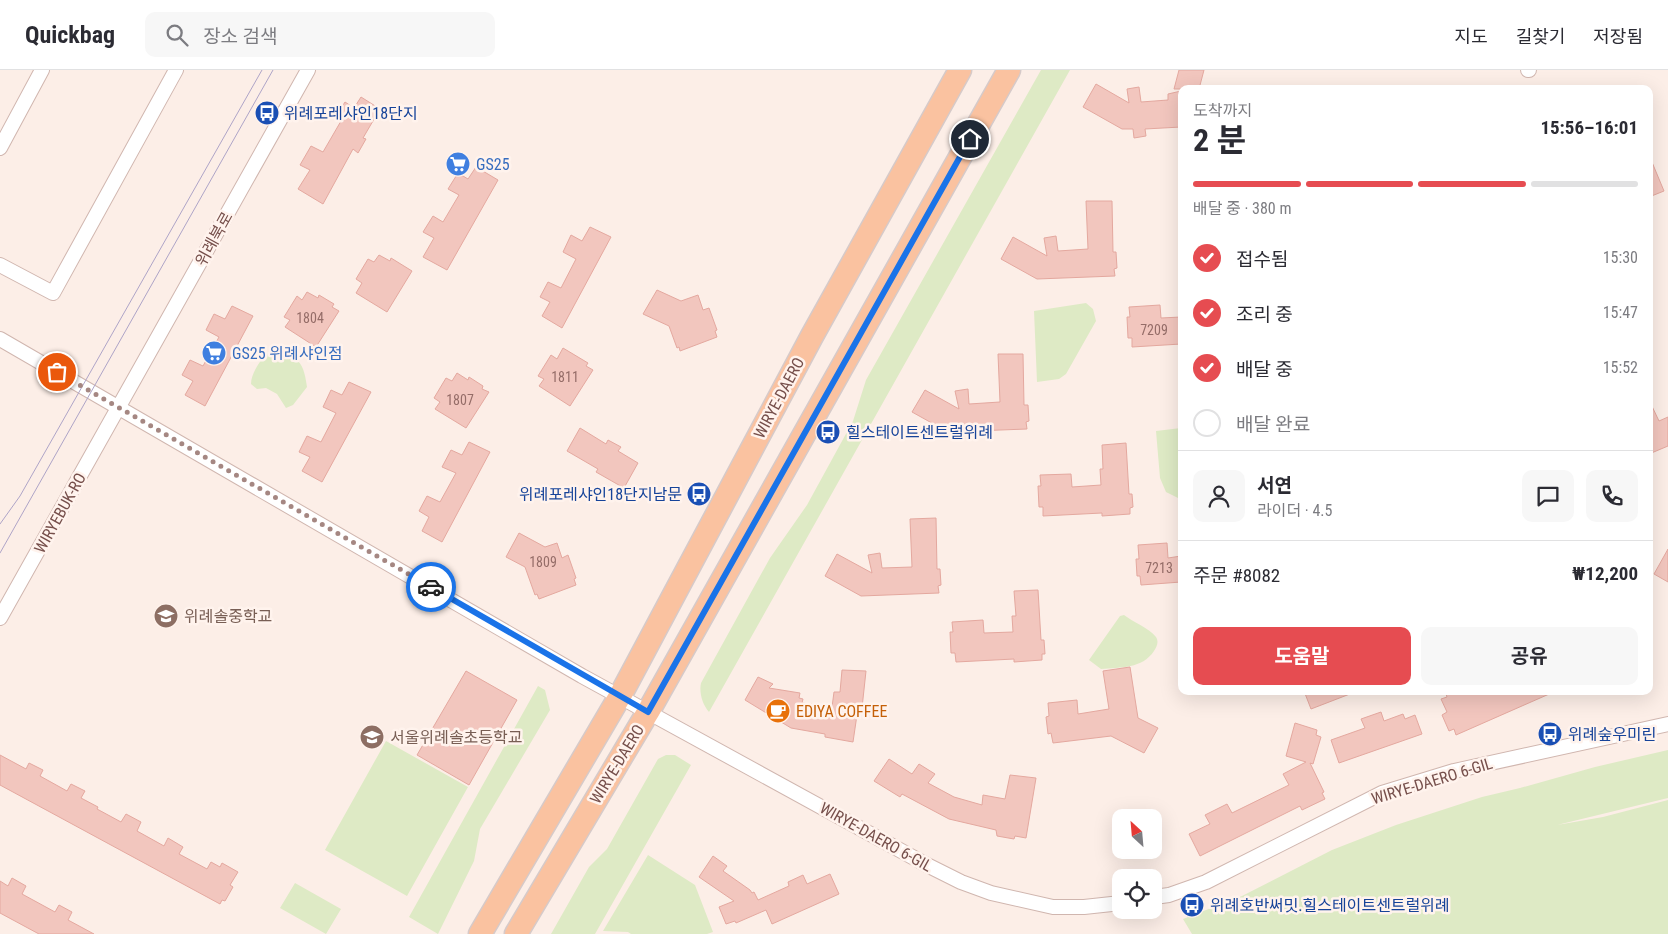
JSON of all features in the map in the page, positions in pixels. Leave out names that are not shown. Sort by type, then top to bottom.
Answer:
[{"type":"main road","name":"WIRYE-DAERO","points":[[480,934],[620,696],[816,328],[960,70]]},
{"type":"main road","name":"WIRYE-DAERO","points":[[516,934],[648,712],[1009,70]]},
{"type":"street","points":[[0,148],[42,70]]},
{"type":"street","points":[[0,264],[53,294],[176,70]]},
{"type":"street","name":"위례북로","points":[[119,407],[308,70]]},
{"type":"street","name":"WIRYE-DAERO 6-GIL","points":[[0,339],[648,712],[927,865],[961,882],[991,893],[1053,907],[1084,907],[1112,904]]},
{"type":"street","name":"WIRYEBUK-RO","points":[[0,618],[119,407]]},
{"type":"street","name":"WIRYE-DAERO 6-GIL","points":[[1162,896],[1206,882],[1382,793],[1454,771],[1668,724]]},
{"type":"green space","points":[[1041,70],[1070,70],[709,712],[702,698],[701,683],[770,558],[807,505],[853,421],[866,380]]},
{"type":"green space","points":[[1086,303],[1093,309],[1096,321],[1066,374],[1059,379],[1037,382],[1034,311]]},
{"type":"green space","points":[[268,353],[292,357],[303,369],[307,387],[293,405],[286,408],[277,394],[266,388],[257,389],[251,384],[256,367]]},
{"type":"green space","points":[[1178,428],[1178,498],[1166,492],[1160,478],[1156,431]]},
{"type":"green space","points":[[1124,615],[1153,634],[1157,639],[1157,646],[1149,657],[1137,664],[1101,669],[1089,660],[1120,616]]},
{"type":"green space","points":[[538,686],[545,690],[550,710],[480,829],[474,861],[438,934],[409,917]]},
{"type":"green space","points":[[386,741],[468,787],[407,896],[325,850]]},
{"type":"green space","points":[[1668,750],[1668,798],[1557,825],[1603,817],[1668,800],[1668,934],[1192,934],[1183,919],[1242,896],[1332,850],[1396,825],[1482,797]]},
{"type":"green space","points":[[666,755],[675,755],[691,765],[595,934],[551,934],[589,867],[607,849],[658,759]]},
{"type":"green space","points":[[648,855],[695,885],[713,932],[707,934],[631,934],[628,932],[603,931]]},
{"type":"green space","points":[[295,883],[341,909],[326,934],[280,908]]},
{"type":"building","points":[[1179,70],[1204,70],[1200,85],[1178,85],[1178,89],[1174,89]]},
{"type":"building","points":[[1096,84],[1129,103],[1127,89],[1139,87],[1141,102],[1168,100],[1168,94],[1178,92],[1178,127],[1145,129],[1146,136],[1134,138],[1133,129],[1122,129],[1083,107]]},
{"type":"building","points":[[361,97],[380,109],[363,138],[366,139],[358,153],[353,149],[323,204],[298,189],[310,170],[300,165],[311,146],[323,152],[341,121],[335,118],[345,102],[354,108]]},
{"type":"building","points":[[1653,165],[1664,191],[1653,195]]},
{"type":"building","points":[[476,167],[498,180],[447,270],[423,257],[434,238],[423,232],[433,216],[443,222],[459,195],[448,189],[458,173],[468,179]]},
{"type":"building","points":[[1086,201],[1112,201],[1113,252],[1116,252],[1117,268],[1114,269],[1115,276],[1037,279],[1001,259],[1013,237],[1047,256],[1044,238],[1056,236],[1058,251],[1088,249]]},
{"type":"building","points":[[590,227],[611,237],[562,328],[542,316],[550,302],[540,297],[548,282],[561,288],[576,259],[563,252],[571,235],[582,241]]},
{"type":"building","points":[[379,255],[390,261],[391,258],[412,271],[387,312],[356,293],[362,283],[356,279],[368,259],[374,262]]},
{"type":"building","points":[[657,290],[681,301],[698,295],[703,310],[709,308],[717,330],[715,331],[717,337],[680,351],[679,347],[677,348],[669,326],[643,314]]},
{"type":"building","points":[[307,292],[318,298],[319,295],[334,304],[332,307],[339,311],[316,347],[285,327],[290,320],[284,317],[297,296],[302,300]]},
{"type":"building","points":[[1160,305],[1161,318],[1178,317],[1178,344],[1132,347],[1132,338],[1128,338],[1127,317],[1130,317],[1129,307]]},
{"type":"building","points":[[232,306],[253,316],[205,406],[185,395],[193,381],[182,375],[190,360],[203,366],[219,337],[206,330],[214,314],[225,319]]},
{"type":"building","points":[[563,348],[588,363],[586,366],[593,370],[570,406],[539,386],[544,379],[538,376],[551,355],[557,359]]},
{"type":"building","points":[[998,354],[1023,354],[1024,405],[1028,405],[1029,421],[1026,422],[1027,429],[948,432],[912,412],[925,390],[959,409],[955,391],[968,389],[969,404],[1000,402]]},
{"type":"building","points":[[457,373],[468,380],[469,377],[483,386],[482,389],[489,392],[466,428],[435,409],[440,402],[434,398],[446,378],[452,381]]},
{"type":"building","points":[[349,382],[371,392],[322,482],[302,471],[310,457],[299,452],[307,436],[321,442],[336,413],[323,407],[331,390],[342,395]]},
{"type":"building","points":[[1653,408],[1659,421],[1668,417],[1668,446],[1653,452]]},
{"type":"building","points":[[580,428],[606,444],[608,440],[621,447],[618,451],[638,463],[624,488],[596,472],[598,469],[567,451]]},
{"type":"building","points":[[469,442],[490,452],[442,542],[422,531],[429,517],[419,511],[427,496],[440,502],[456,473],[442,467],[451,450],[462,455]]},
{"type":"building","points":[[1126,443],[1129,494],[1132,494],[1133,507],[1130,508],[1130,514],[1102,516],[1102,513],[1043,516],[1043,507],[1039,507],[1038,486],[1041,486],[1040,475],[1071,474],[1072,487],[1101,485],[1100,469],[1103,469],[1102,445]]},
{"type":"building","points":[[936,518],[937,569],[940,569],[941,585],[938,586],[939,593],[861,596],[825,576],[837,554],[872,573],[868,555],[880,553],[882,568],[912,567],[910,519]]},
{"type":"building","points":[[519,533],[545,547],[557,543],[562,558],[568,555],[576,578],[574,579],[576,585],[539,599],[537,594],[535,595],[525,567],[506,557]]},
{"type":"building","points":[[1167,543],[1168,558],[1178,556],[1178,582],[1141,585],[1140,576],[1137,576],[1136,559],[1139,559],[1138,545]]},
{"type":"building","points":[[1668,549],[1668,582],[1654,574]]},
{"type":"building","points":[[1038,590],[1041,640],[1044,640],[1045,654],[1042,654],[1042,660],[1014,662],[1014,659],[956,662],[955,653],[951,653],[950,632],[953,632],[952,622],[983,620],[984,633],[1013,632],[1012,616],[1016,616],[1014,591]]},
{"type":"building","points":[[1130,667],[1138,718],[1158,728],[1144,753],[1111,736],[1053,743],[1051,733],[1048,734],[1046,717],[1049,716],[1048,703],[1077,700],[1078,714],[1109,709],[1103,671]]},
{"type":"building","points":[[842,670],[866,671],[862,708],[858,708],[853,742],[825,737],[825,734],[791,728],[745,700],[758,677],[773,684],[769,688],[800,693],[799,698],[803,699],[802,703],[832,707],[834,692],[840,692]]},
{"type":"building","points":[[466,671],[517,700],[469,785],[417,755]]},
{"type":"building","points":[[1306,695],[1347,695],[1311,709]]},
{"type":"building","points":[[1446,695],[1547,695],[1456,735],[1454,729],[1449,731],[1442,715],[1447,712],[1441,699],[1447,697]]},
{"type":"building","points":[[1381,712],[1384,721],[1403,714],[1405,719],[1415,715],[1422,734],[1339,763],[1331,740],[1365,728],[1361,719]]},
{"type":"building","points":[[1295,723],[1317,730],[1316,735],[1321,737],[1313,764],[1310,763],[1324,792],[1322,793],[1325,799],[1302,810],[1300,806],[1200,856],[1189,834],[1210,824],[1205,815],[1227,804],[1232,813],[1289,785],[1283,774],[1306,762],[1286,756]]},
{"type":"building","points":[[0,755],[26,769],[29,763],[43,770],[40,776],[67,791],[71,784],[85,791],[81,798],[98,807],[97,809],[121,822],[126,814],[141,822],[137,831],[164,846],[168,838],[183,847],[179,854],[207,869],[211,862],[220,867],[222,863],[238,872],[230,885],[233,887],[225,901],[222,900],[220,904],[0,785]]},
{"type":"building","points":[[889,759],[912,774],[919,764],[935,774],[928,783],[954,797],[982,805],[983,795],[1005,799],[1010,775],[1036,778],[1026,838],[1015,836],[1014,839],[997,836],[996,830],[949,819],[902,794],[900,797],[874,781]]},
{"type":"building","points":[[713,856],[727,866],[723,871],[752,893],[754,892],[758,900],[789,886],[788,882],[803,875],[807,884],[830,874],[839,894],[772,924],[766,910],[736,923],[735,921],[726,924],[719,907],[734,901],[699,877]]},
{"type":"building","points":[[12,878],[26,886],[22,894],[55,912],[59,905],[72,912],[68,920],[94,934],[39,934],[0,913],[0,881],[8,886]]},
{"type":"tram line","points":[[0,524],[20,496],[262,70]]},
{"type":"tram line","points":[[0,553],[273,70]]},
{"type":"way so far","points":[[57,372],[431,587]]},
{"type":"place","name":"위례포레샤인18단지","points":[[267,113]]},
{"type":"place","name":"GS25","points":[[458,164]]},
{"type":"place","name":"GS25 위례샤인점","points":[[214,353]]},
{"type":"place","name":"힐스테이트센트럴위례","points":[[828,432]]},
{"type":"place","name":"위례포레샤인18단지남문","points":[[699,494]]},
{"type":"place","name":"위례솔중학교","points":[[166,616]]},
{"type":"place","name":"EDIYA COFFEE","points":[[778,711]]},
{"type":"place","name":"위례숲우미린","points":[[1550,734]]},
{"type":"place","name":"서울위례솔초등학교","points":[[372,737]]},
{"type":"place","name":"위례호반써밋.힐스테이트센트럴위례","points":[[1192,905]]},
{"type":"route","points":[[431,587],[582,676],[648,712],[970,139]]}]
